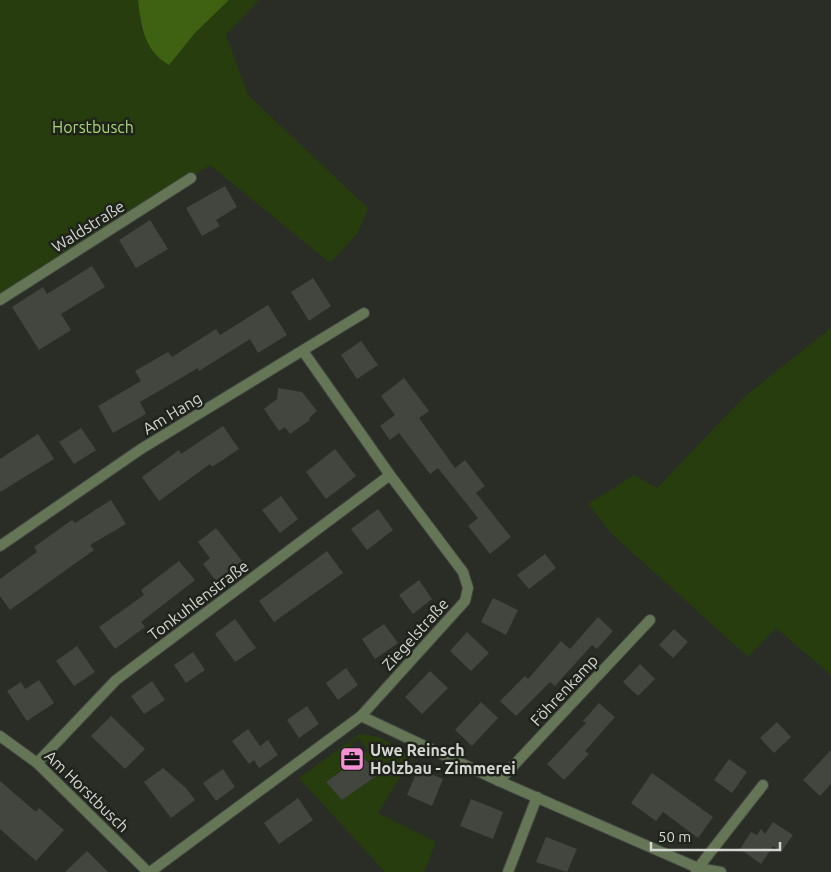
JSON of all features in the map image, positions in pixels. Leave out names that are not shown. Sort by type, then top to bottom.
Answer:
[{"type":"street","name":"Waldstraße","points":[[0,300],[191,178]]},
{"type":"street","name":"Am Hang","points":[[0,546],[141,449],[303,352],[364,313]]},
{"type":"street","name":"Ziegelstraße","points":[[149,872],[361,716],[465,601],[468,588],[463,572],[390,475],[303,352]]},
{"type":"street","name":"Tonkuhlenstraße","points":[[37,763],[116,680],[390,475]]},
{"type":"street","name":"Föhrenkamp","points":[[499,781],[650,620]]},
{"type":"street","points":[[361,716],[499,781],[697,870],[721,872]]},
{"type":"street","name":"Am Horstbusch","points":[[0,736],[37,763],[149,872]]},
{"type":"street","points":[[697,870],[763,786]]},
{"type":"street","points":[[508,872],[537,797]]},
{"type":"green space","name":"Horstbusch","points":[[0,0],[138,0],[141,29],[169,64],[195,33],[229,0],[259,0],[226,35],[248,95],[368,208],[358,233],[330,263],[210,165],[0,298]]},
{"type":"green space","points":[[831,328],[831,675],[776,628],[748,657],[613,535],[588,504],[634,475],[657,488],[745,396]]},
{"type":"green space","points":[[360,734],[379,737],[413,756],[378,813],[436,842],[424,872],[385,872],[299,778]],"holes":[[[358,738],[368,751],[362,756],[378,774],[342,800],[326,782],[361,757],[350,744]]]},
{"type":"shaded area","points":[[138,0],[229,0],[195,33],[169,65],[154,52],[145,37]]},
{"type":"building","points":[[225,186],[237,207],[216,220],[220,226],[202,236],[186,208]]},
{"type":"building","points":[[150,220],[168,249],[136,268],[119,240]]},
{"type":"building","points":[[92,266],[105,287],[61,314],[71,330],[39,350],[12,307],[43,287],[47,294]]},
{"type":"building","points":[[313,278],[331,306],[309,321],[291,292]]},
{"type":"building","points":[[268,305],[287,335],[258,353],[250,339],[199,371],[198,368],[140,402],[146,414],[113,433],[98,406],[141,381],[135,371],[168,352],[172,357],[216,329],[220,335]]},
{"type":"building","points":[[361,341],[378,365],[357,379],[341,355]]},
{"type":"building","points":[[404,378],[429,411],[419,418],[455,468],[465,460],[485,486],[476,493],[511,537],[490,554],[468,526],[478,518],[438,468],[430,474],[399,433],[390,440],[380,426],[395,415],[381,396]]},
{"type":"building","points":[[278,388],[302,392],[317,411],[309,418],[310,420],[290,434],[285,427],[279,431],[264,409],[277,399]]},
{"type":"building","points":[[223,426],[239,449],[212,467],[210,464],[159,501],[142,477],[179,450],[181,454]]},
{"type":"building","points":[[81,428],[96,450],[74,464],[59,442]]},
{"type":"building","points":[[38,434],[54,459],[0,492],[0,459]]},
{"type":"building","points":[[335,449],[356,476],[326,499],[306,472]]},
{"type":"building","points":[[281,496],[298,519],[280,533],[262,510]]},
{"type":"building","points":[[111,500],[126,524],[90,545],[94,550],[10,610],[0,596],[0,579],[37,552],[34,547],[72,520],[75,523]]},
{"type":"building","points":[[378,509],[393,530],[367,550],[351,529]]},
{"type":"building","points":[[216,528],[242,561],[216,581],[203,564],[210,558],[198,542]]},
{"type":"building","points":[[327,551],[343,573],[274,622],[259,601]]},
{"type":"building","points":[[545,554],[556,568],[529,589],[517,575]]},
{"type":"building","points":[[179,561],[195,580],[141,622],[145,627],[115,649],[99,627],[144,595],[141,590]]},
{"type":"building","points":[[419,580],[432,599],[413,614],[399,595]]},
{"type":"building","points":[[493,598],[518,610],[506,635],[481,622]]},
{"type":"building","points":[[598,617],[613,631],[597,649],[592,645],[555,686],[550,682],[516,716],[500,701],[525,676],[528,679],[561,641],[570,649]]},
{"type":"building","points":[[235,619],[256,648],[235,662],[215,634]]},
{"type":"building","points":[[384,624],[398,643],[375,659],[362,639]]},
{"type":"building","points":[[674,629],[688,642],[673,658],[659,645]]},
{"type":"building","points":[[467,632],[489,653],[471,671],[450,651]]},
{"type":"building","points":[[77,646],[95,672],[74,686],[56,661]]},
{"type":"building","points":[[193,652],[205,670],[186,683],[174,665]]},
{"type":"building","points":[[640,664],[655,679],[638,696],[623,682]]},
{"type":"building","points":[[346,668],[358,685],[338,700],[326,683]]},
{"type":"building","points":[[430,671],[448,688],[422,714],[405,697]]},
{"type":"building","points":[[39,680],[54,703],[27,721],[7,691],[21,682],[25,689]]},
{"type":"building","points":[[152,681],[165,700],[144,714],[131,696]]},
{"type":"building","points":[[481,702],[498,718],[472,746],[455,730]]},
{"type":"building","points":[[599,703],[615,717],[585,751],[589,754],[564,780],[547,764],[586,723],[583,721]]},
{"type":"building","points":[[307,706],[319,724],[299,738],[287,720]]},
{"type":"building","points":[[111,716],[145,749],[125,769],[91,736]]},
{"type":"building","points":[[777,722],[791,737],[774,753],[760,738]]},
{"type":"building","points":[[248,729],[260,746],[268,740],[278,755],[259,768],[254,760],[249,764],[232,741]]},
{"type":"building","points":[[831,750],[831,784],[820,796],[803,780]]},
{"type":"building","points":[[362,756],[379,774],[342,800],[326,782]]},
{"type":"building","points":[[729,759],[747,772],[732,793],[714,780]]},
{"type":"building","points":[[163,768],[186,788],[195,800],[171,818],[144,782]]},
{"type":"building","points":[[223,769],[235,787],[216,801],[203,783]]},
{"type":"building","points":[[418,769],[443,779],[432,806],[407,795]]},
{"type":"building","points":[[652,773],[713,817],[698,838],[663,812],[656,821],[631,803]]},
{"type":"building","points":[[0,781],[36,812],[39,808],[64,830],[36,861],[0,829]]},
{"type":"building","points":[[298,798],[313,820],[279,844],[264,823]]},
{"type":"building","points":[[471,799],[503,812],[493,839],[460,826]]},
{"type":"building","points":[[773,822],[793,835],[781,852],[773,846],[761,864],[740,849],[751,832],[757,835],[761,829],[765,834]]},
{"type":"building","points":[[546,837],[577,849],[567,872],[536,862]]},
{"type":"building","points":[[87,851],[108,872],[65,872]]},
{"type":"place","name":"Uwe Reinsch Holzbau - Zimmerei","points":[[352,759]]}]
